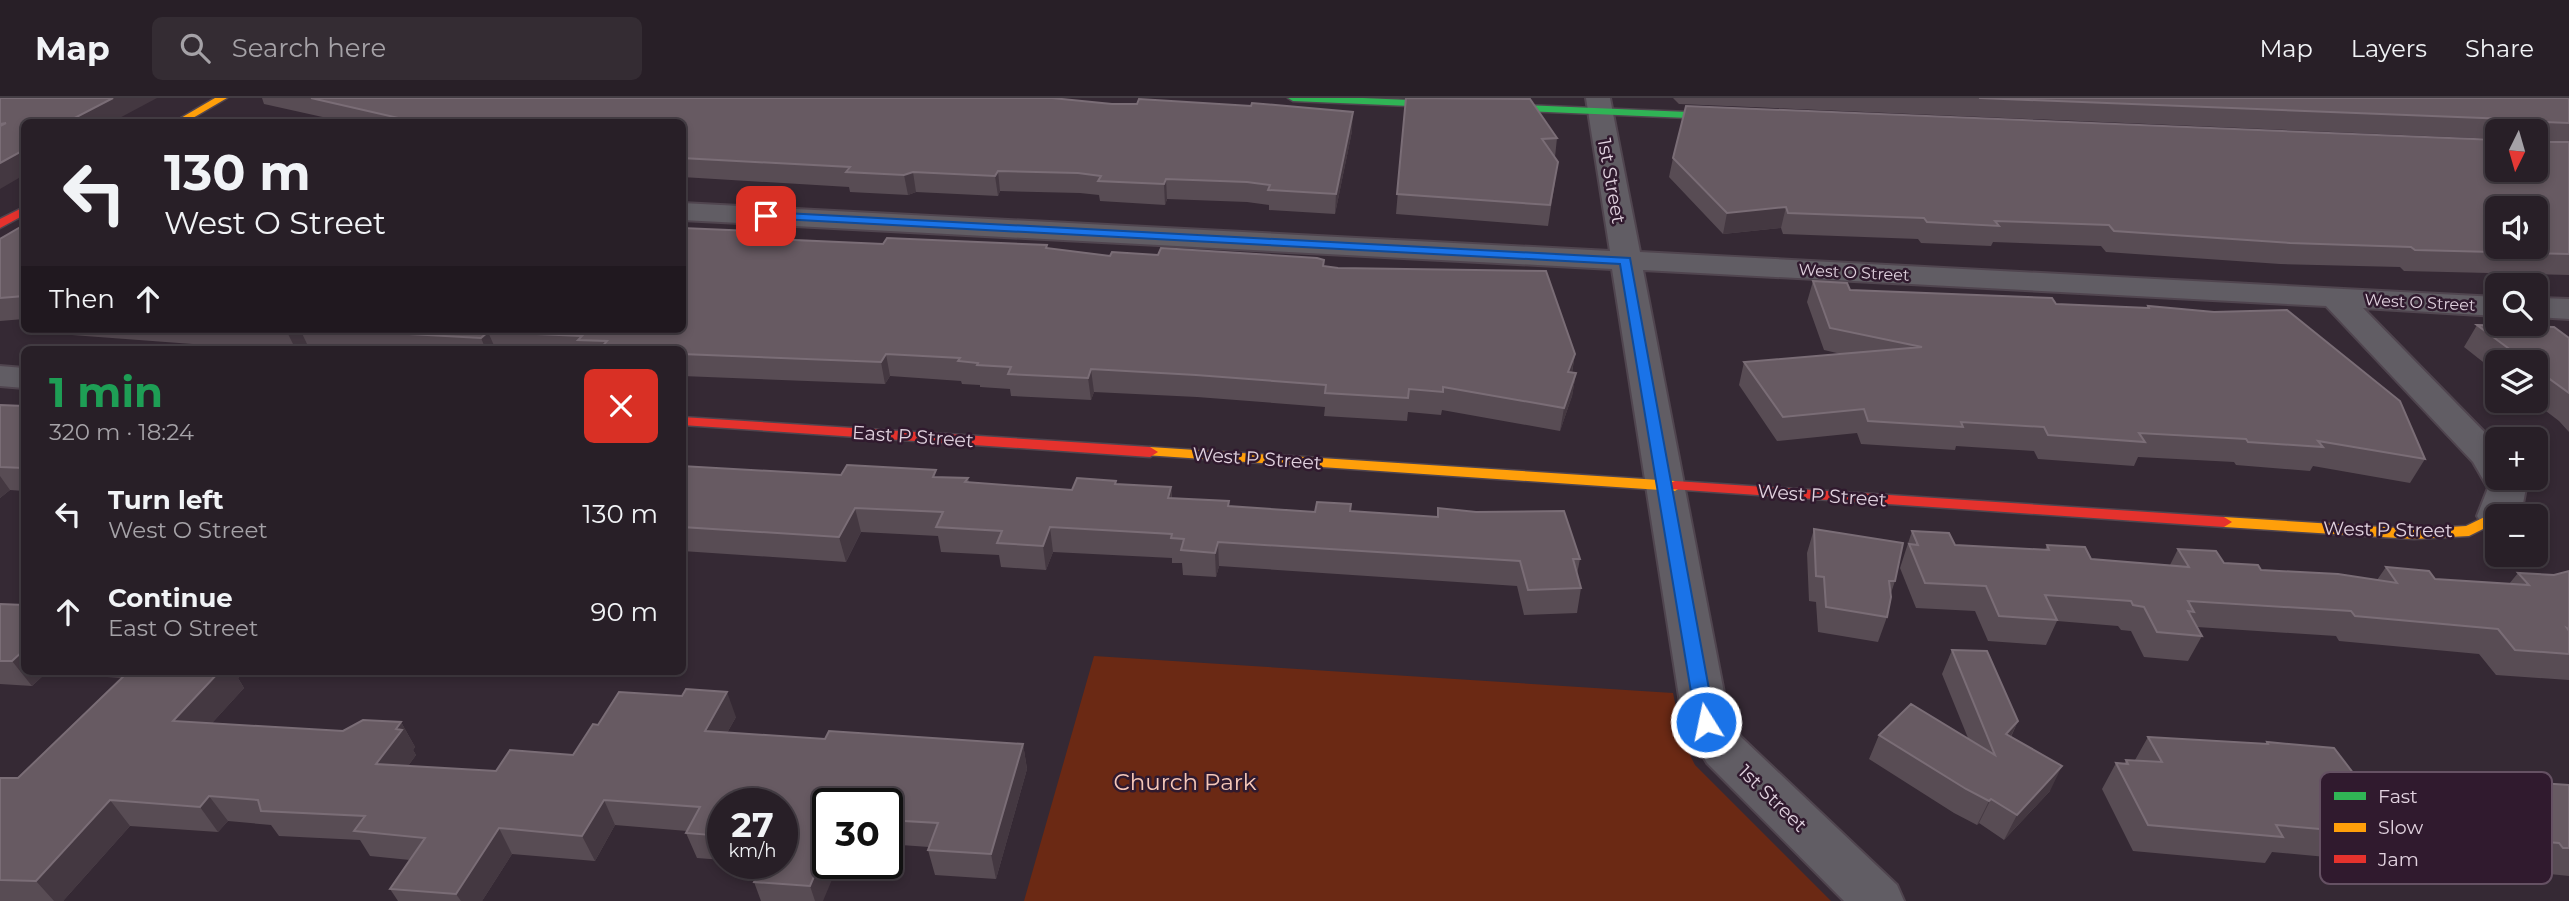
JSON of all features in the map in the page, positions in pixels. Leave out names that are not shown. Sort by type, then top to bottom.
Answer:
[{"type":"street","points":[[184,119],[222,98]]},
{"type":"street","points":[[1293,98],[1599,105],[1752,118]]},
{"type":"street","name":"1st Street","points":[[1599,105],[1706,722],[1724,750],[1878,901]]},
{"type":"street","name":"West O Street","points":[[686,211],[2485,305]]},
{"type":"street","points":[[0,223],[21,212]]},
{"type":"street","points":[[2334,297],[2485,454]]},
{"type":"street","points":[[2548,308],[2569,309]]},
{"type":"street","points":[[0,376],[21,378]]},
{"type":"street","name":"East P Street","points":[[686,421],[1144,451]]},
{"type":"street","name":"West P Street","points":[[1144,451],[2414,534],[2469,531],[2485,522]]},
{"type":"green space","name":"Church Park","points":[[1094,656],[1673,693],[1683,741],[1695,765],[1831,901],[1024,901]]},
{"type":"building","points":[[0,98],[113,98],[73,119],[21,119],[21,152],[0,163],[0,126],[6,123],[0,124]]},
{"type":"building","points":[[311,98],[1052,98],[1112,104],[1137,104],[1139,99],[1251,106],[1252,103],[1353,112],[1336,194],[1268,190],[1270,185],[1247,182],[1166,179],[1164,184],[1098,181],[1101,176],[1078,173],[998,171],[995,176],[913,172],[904,175],[846,172],[850,167],[686,158],[686,119],[403,119]]},
{"type":"building","points":[[1406,98],[1530,99],[1557,138],[1542,139],[1558,162],[1550,205],[1397,194]]},
{"type":"building","points":[[1979,98],[2569,98],[2569,123],[2548,122],[2548,119]]},
{"type":"building","points":[[1686,106],[2485,139],[2485,182],[2548,182],[2548,142],[2569,142],[2569,254],[2548,253],[2548,196],[2485,196],[2485,252],[2290,243],[2114,231],[2109,225],[1995,221],[1999,226],[1927,222],[1924,218],[1788,213],[1786,207],[1727,213],[1673,158]]},
{"type":"building","points":[[21,227],[21,296],[0,298],[0,239]]},
{"type":"building","points":[[686,228],[779,232],[773,239],[883,244],[887,238],[1047,245],[1046,248],[1110,256],[1112,252],[1158,255],[1161,248],[1317,258],[1324,260],[1323,266],[1338,268],[1546,271],[1575,354],[1568,372],[1576,373],[1564,408],[1443,387],[1443,392],[1409,389],[1408,398],[1325,393],[1326,385],[1196,375],[1091,369],[1088,378],[1008,374],[1011,367],[977,365],[978,363],[958,361],[960,358],[886,354],[881,362],[686,354],[686,346],[603,346],[607,341],[578,340],[582,336],[512,333],[686,333]]},
{"type":"building","points":[[1813,281],[1847,283],[1850,290],[2052,298],[2056,304],[2149,308],[2148,306],[2214,312],[2287,310],[2400,401],[2425,459],[2318,441],[2323,447],[2248,442],[2246,439],[2139,433],[2145,442],[2048,435],[2044,427],[1961,422],[1963,427],[1868,421],[1864,409],[1783,417],[1744,362],[1922,347],[1830,328]]},
{"type":"building","points":[[2548,327],[2554,327],[2569,338],[2569,393],[2548,378],[2548,350],[2511,350],[2492,336],[2548,336]]},
{"type":"building","points":[[408,333],[487,333],[481,338]]},
{"type":"building","points":[[0,405],[21,406],[21,468],[0,467]]},
{"type":"building","points":[[847,465],[936,470],[933,477],[968,478],[965,482],[1072,490],[1077,478],[1116,481],[1115,484],[1171,487],[1168,498],[1229,501],[1228,506],[1315,512],[1317,502],[1351,504],[1350,511],[1438,517],[1438,508],[1476,512],[1564,511],[1580,559],[1573,559],[1581,588],[1528,590],[1520,561],[1218,542],[1215,553],[1181,550],[1184,539],[1171,538],[1172,534],[1050,527],[1043,546],[997,543],[1002,531],[936,527],[943,512],[855,508],[839,537],[686,527],[686,466],[841,475]]},
{"type":"building","points":[[1814,529],[1903,543],[1895,581],[1889,581],[1891,597],[1887,617],[1826,607],[1824,577],[1816,576]]},
{"type":"building","points":[[1912,531],[1949,533],[1955,545],[2049,550],[2047,545],[2085,547],[2091,559],[2189,567],[2178,549],[2216,551],[2224,563],[2258,565],[2261,570],[2338,574],[2397,583],[2386,567],[2429,571],[2435,579],[2529,585],[2518,573],[2554,575],[2569,571],[2569,654],[2515,650],[2498,629],[2355,616],[2351,611],[2188,601],[2194,612],[2188,611],[2202,636],[2157,632],[2144,607],[2133,605],[2131,601],[2045,595],[2057,620],[1999,616],[1986,586],[1925,583],[1909,544],[1918,545]]},
{"type":"building","points":[[0,604],[21,605],[21,653],[12,661],[0,661]]},
{"type":"building","points":[[1952,650],[1987,651],[2018,721],[2006,734],[2062,766],[2017,815],[1991,799],[1989,801],[1966,789],[1879,735],[1911,704],[1995,755]]},
{"type":"building","points":[[125,675],[216,675],[173,721],[343,731],[363,720],[401,722],[396,729],[402,730],[376,764],[496,771],[510,750],[573,755],[593,724],[598,725],[619,692],[682,696],[686,689],[727,692],[705,731],[825,739],[829,731],[1023,744],[991,854],[928,850],[938,823],[903,821],[903,788],[812,788],[813,879],[810,886],[754,882],[755,879],[798,879],[798,788],[707,788],[707,835],[686,833],[700,807],[604,800],[582,836],[499,828],[456,894],[390,889],[425,838],[354,831],[365,816],[261,811],[258,800],[209,796],[200,807],[110,800],[36,881],[0,880],[0,778],[18,778]]},
{"type":"building","points":[[2148,737],[2334,748],[2352,772],[2320,772],[2320,829],[2276,825],[2283,837],[2148,825],[2116,763],[2128,764],[2126,760],[2162,762]]},
{"type":"building","points":[[2552,784],[2569,785],[2569,848],[2563,848],[2559,843],[2552,842]]},
{"type":"traffic: fast","points":[[1293,98],[1735,117]]},
{"type":"traffic: slow","points":[[184,119],[222,98]]},
{"type":"traffic: slow","points":[[1150,452],[1675,486]]},
{"type":"traffic: slow","points":[[2224,522],[2414,534],[2469,531],[2485,522]]},
{"type":"traffic: jam","points":[[0,224],[21,212]]},
{"type":"traffic: jam","points":[[686,421],[1150,452]]},
{"type":"traffic: jam","points":[[1675,486],[2224,522]]},
{"type":"route","points":[[766,216],[1626,260],[1706,722]]}]
